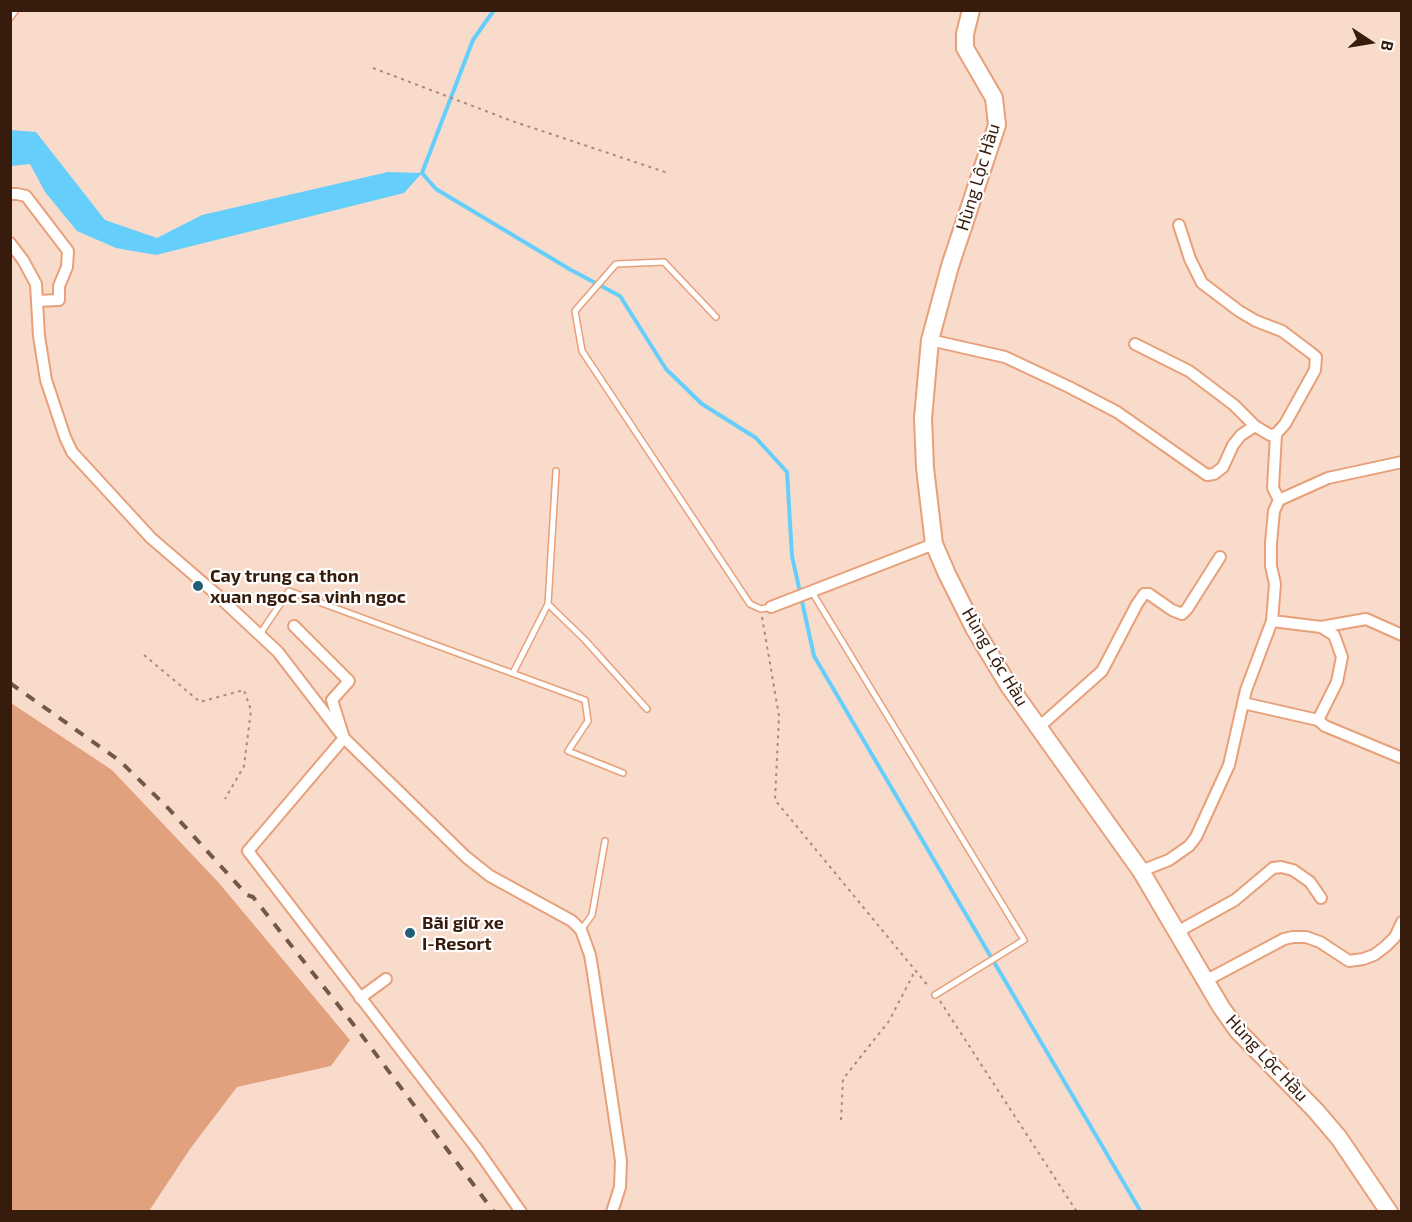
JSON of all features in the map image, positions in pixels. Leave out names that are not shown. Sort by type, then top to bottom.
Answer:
[{"type":"street","name":"Hùng Lộc Hầu","points":[[971,10],[965,34],[965,48],[994,98],[997,124],[950,266],[930,340],[923,418],[925,468],[934,544],[974,628],[1010,686],[1141,871],[1221,1007],[1238,1031],[1316,1111],[1339,1138],[1389,1212]]},
{"type":"street","points":[[10,194],[26,196],[68,251],[67,267],[59,286],[59,300],[37,301]]},
{"type":"street","points":[[1135,344],[1196,375],[1234,405],[1255,426],[1270,435],[1276,434],[1285,424],[1315,370],[1316,357],[1282,331],[1256,321],[1207,289],[1196,274],[1179,225]]},
{"type":"street","points":[[10,243],[23,260],[36,284],[39,336],[46,380],[60,425],[72,452],[151,538],[261,634],[278,652],[344,738],[441,832],[490,876],[572,921],[581,930],[590,955],[621,1161],[620,1187],[612,1212]]},
{"type":"street","points":[[930,340],[1005,357],[1069,387],[1117,412],[1207,474],[1214,474],[1222,467],[1237,440],[1255,426]]},
{"type":"street","points":[[1276,434],[1273,488],[1279,500]]},
{"type":"street","points":[[1141,871],[1181,853],[1196,837],[1229,765],[1243,703],[1272,621],[1275,584],[1271,566],[1271,543],[1274,511],[1279,500],[1328,478],[1401,462]]},
{"type":"street","points":[[766,608],[934,544]]},
{"type":"street","points":[[1039,727],[1102,671],[1144,594],[1149,594],[1182,614],[1220,557]]},
{"type":"street","points":[[1272,621],[1321,627],[1366,619],[1401,634]]},
{"type":"street","points":[[294,626],[349,681],[332,700],[344,738]]},
{"type":"street","points":[[1317,720],[1337,682],[1342,657],[1334,635],[1321,627]]},
{"type":"street","points":[[1243,703],[1317,720],[1325,726],[1400,754]]},
{"type":"street","points":[[344,738],[248,851],[477,1149],[521,1212]]},
{"type":"street","points":[[1177,932],[1235,900],[1273,868],[1293,870],[1310,882],[1321,898]]},
{"type":"street","points":[[1207,980],[1284,939],[1293,937],[1306,937],[1320,942],[1348,961],[1363,959],[1374,955],[1386,946],[1395,937],[1401,922]]},
{"type":"street","points":[[360,998],[386,979]]},
{"type":"lane","points":[[10,18],[16,10]]},
{"type":"lane","points":[[716,317],[664,262],[616,264],[575,311],[582,351],[750,604],[766,608]]},
{"type":"lane","points":[[513,673],[548,604],[556,471]]},
{"type":"lane","points":[[812,590],[1024,940],[936,995]]},
{"type":"lane","points":[[261,634],[289,591],[585,700],[588,722],[568,751],[623,773]]},
{"type":"lane","points":[[548,604],[585,640],[647,709]]},
{"type":"lane","points":[[581,930],[592,915],[604,841]]},
{"type":"path","points":[[373,68],[512,121],[668,173]]},
{"type":"path","points":[[766,608],[779,716],[775,800],[936,995],[1077,1212]]},
{"type":"path","points":[[144,655],[200,702],[244,690],[251,710],[244,766],[225,799]]},
{"type":"path","points":[[841,1120],[843,1079],[889,1021],[915,970]]},
{"type":"shaded area","points":[[11,703],[112,770],[219,883],[350,1040],[331,1066],[237,1087],[190,1149],[149,1211],[11,1211]]},
{"type":"water","points":[[10,130],[36,132],[105,220],[157,238],[202,215],[388,172],[422,173],[404,193],[156,255],[116,248],[77,231],[45,192],[30,164],[11,166]]},
{"type":"waterway","points":[[422,173],[473,40],[494,10]]},
{"type":"waterway","points":[[422,173],[436,189],[571,270],[620,296],[666,369],[702,404],[756,438],[787,472],[792,556],[814,656],[1141,1212]]},
{"type":"railway","points":[[10,683],[120,761],[168,808],[247,895],[253,897],[357,1029],[494,1212]]},
{"type":"place","name":"Cay trung ca thon xuan ngoc sa vinh ngoc","points":[[198,586]]},
{"type":"place","name":"Bãi giữ xe I-Resort","points":[[410,933]]}]
